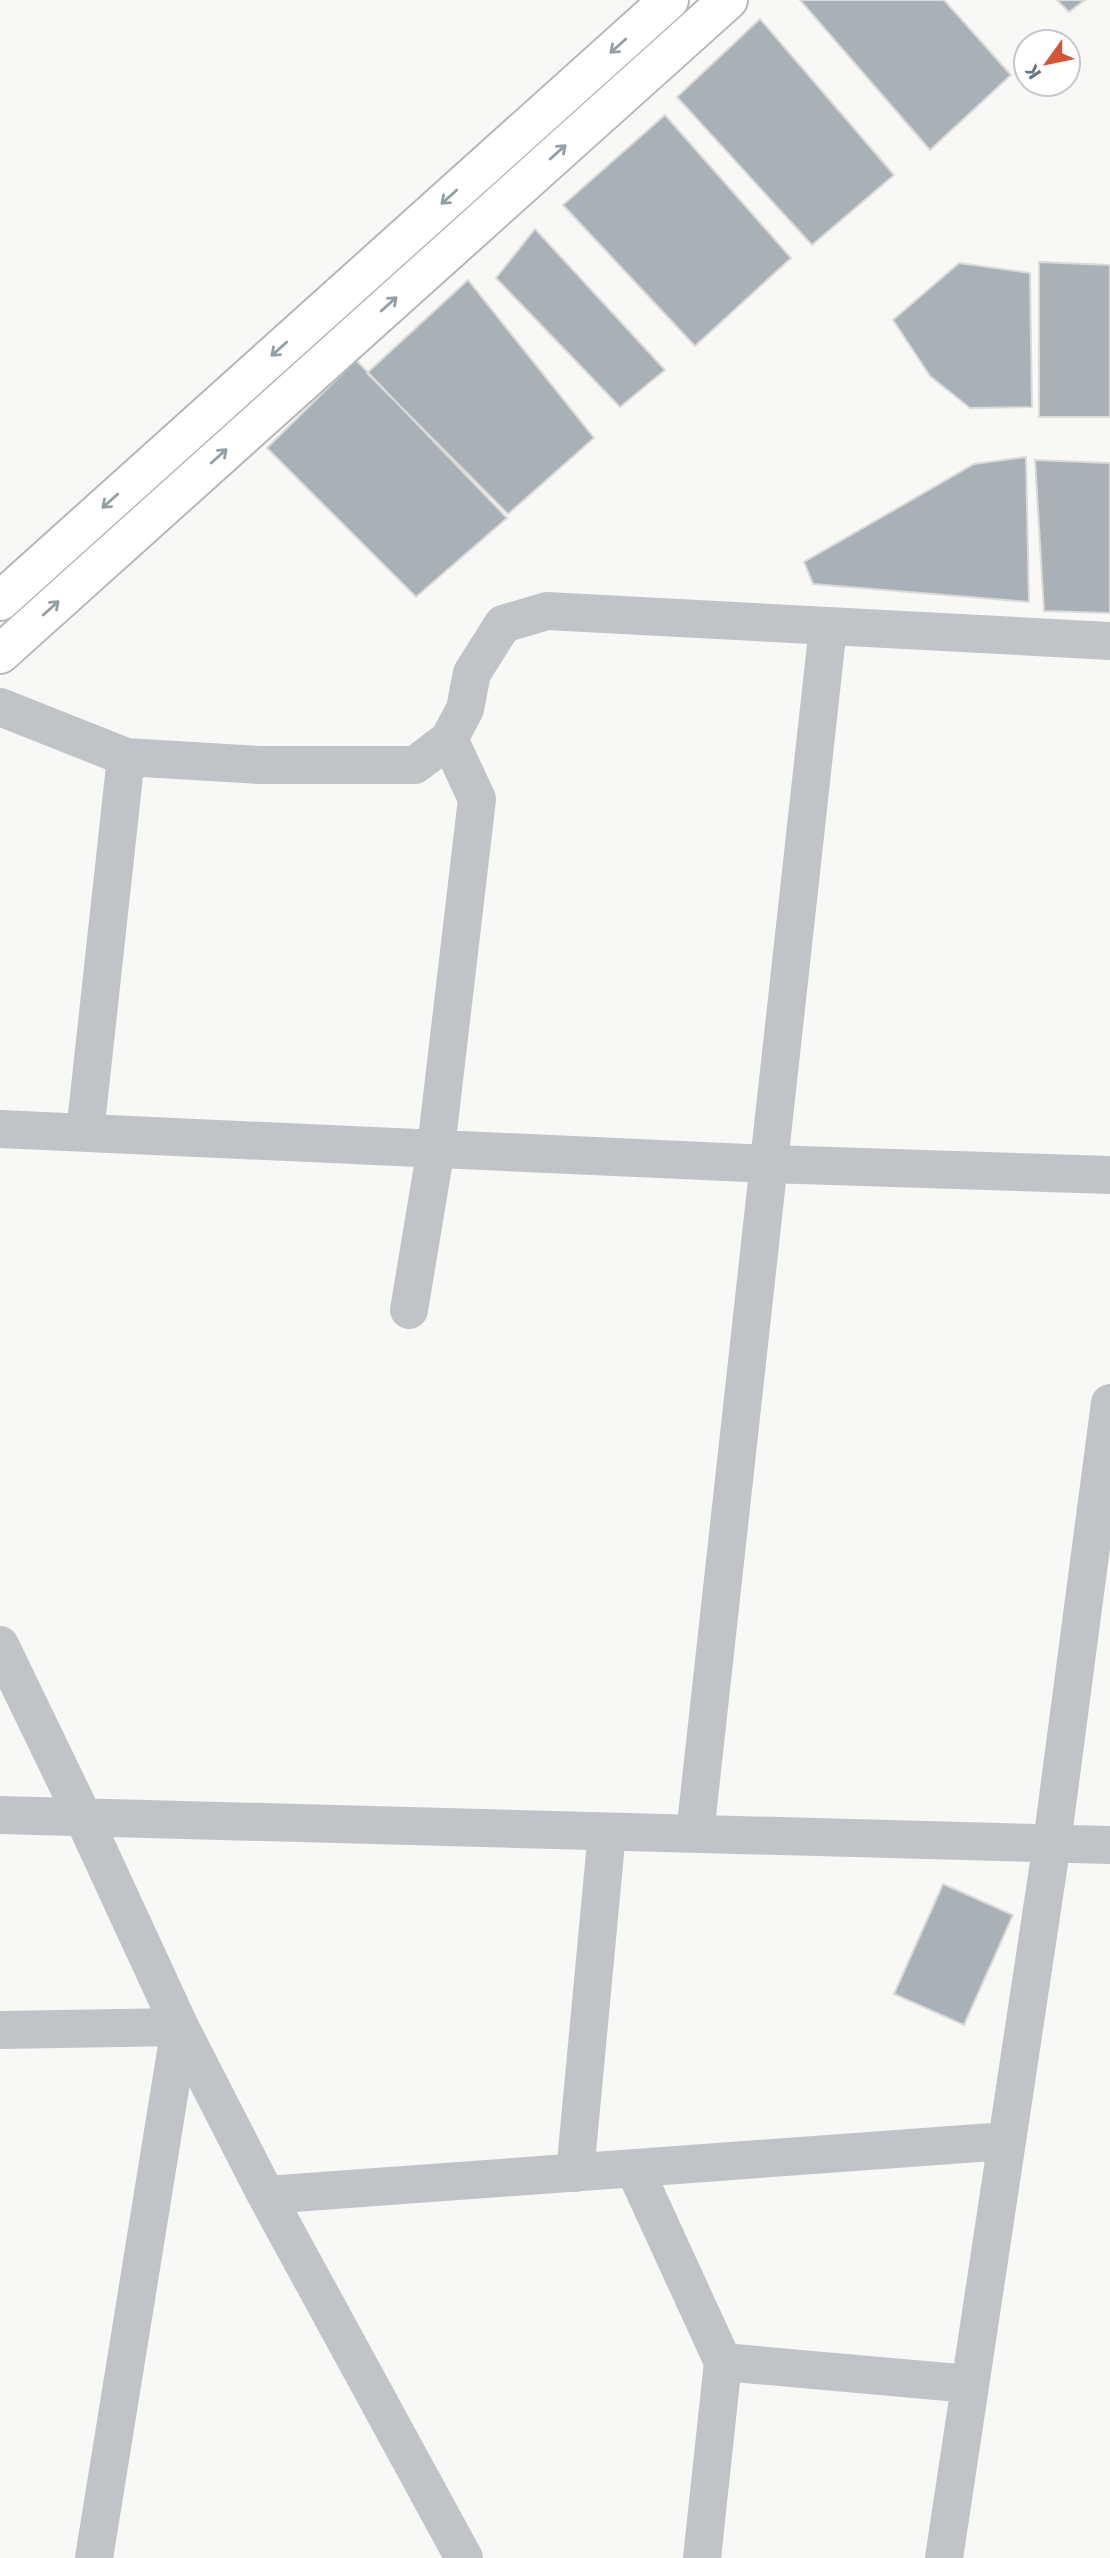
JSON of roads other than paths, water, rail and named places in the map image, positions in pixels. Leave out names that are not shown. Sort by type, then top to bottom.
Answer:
[{"type":"main road","points":[[0,601],[669,0]]},
{"type":"main road","points":[[0,654],[728,0]]},
{"type":"street","points":[[0,707],[126,757],[259,765],[415,765],[449,739],[465,709],[472,673],[503,624],[547,611],[1110,641]]},
{"type":"street","points":[[695,1834],[828,626]]},
{"type":"street","points":[[409,1310],[436,1149],[477,799],[449,739]]},
{"type":"street","points":[[85,1133],[126,757]]},
{"type":"street","points":[[0,1129],[769,1164],[1110,1175]]},
{"type":"street","points":[[944,2558],[1052,1843],[1110,1403]]},
{"type":"street","points":[[0,1645],[180,2027],[266,2195],[464,2558]]},
{"type":"street","points":[[0,1815],[1110,1845]]},
{"type":"street","points":[[575,2172],[607,1832]]},
{"type":"street","points":[[0,2030],[180,2027]]},
{"type":"street","points":[[94,2558],[180,2027]]},
{"type":"street","points":[[266,2195],[1006,2141]]},
{"type":"street","points":[[634,2168],[723,2362],[702,2558]]},
{"type":"street","points":[[723,2362],[970,2384]]}]
